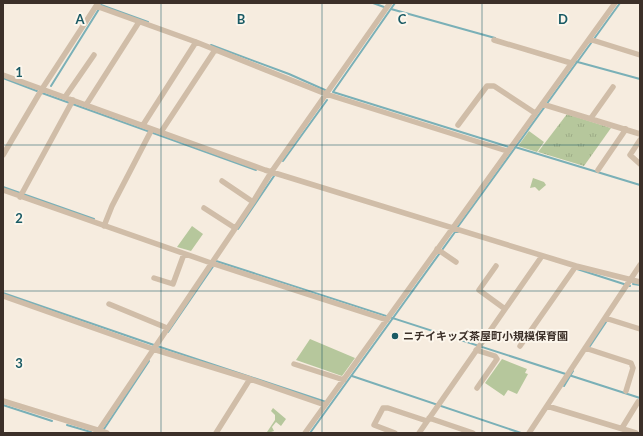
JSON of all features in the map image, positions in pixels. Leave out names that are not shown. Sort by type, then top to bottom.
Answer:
[{"type":"street","points":[[98,432],[155,349],[167,328],[213,264],[272,171],[390,3]]},
{"type":"street","points":[[305,433],[388,318],[440,251],[509,149],[535,113],[544,105],[572,62],[591,40],[615,3]]},
{"type":"street","points":[[3,155],[42,89],[98,6],[196,42],[326,94],[509,149]]},
{"type":"street","points":[[86,105],[139,22]]},
{"type":"street","points":[[494,40],[572,62]]},
{"type":"street","points":[[591,40],[640,55]]},
{"type":"street","points":[[143,125],[196,42]]},
{"type":"street","points":[[162,132],[215,50]]},
{"type":"street","points":[[65,98],[94,55]]},
{"type":"street","points":[[3,75],[72,102],[86,105],[143,125],[151,130],[162,132],[272,171],[456,228],[574,268],[628,284],[640,282]]},
{"type":"street","points":[[458,125],[460,125],[487,86],[494,86],[535,113]]},
{"type":"street","points":[[591,118],[613,87]]},
{"type":"street","points":[[22,195],[72,102]]},
{"type":"street","points":[[544,105],[640,134]]},
{"type":"street","points":[[598,170],[626,129]]},
{"type":"street","points":[[105,224],[112,206],[151,130]]},
{"type":"street","points":[[640,140],[630,155],[640,164]]},
{"type":"street","points":[[222,181],[253,202]]},
{"type":"street","points":[[3,190],[22,195],[105,224],[213,264],[388,318]]},
{"type":"street","points":[[204,208],[235,228]]},
{"type":"street","points":[[440,251],[456,262]]},
{"type":"street","points":[[154,278],[173,284],[184,254]]},
{"type":"street","points":[[419,433],[541,258]]},
{"type":"street","points":[[529,433],[640,265]]},
{"type":"street","points":[[496,266],[479,290],[505,309]]},
{"type":"street","points":[[520,346],[574,268]]},
{"type":"street","points":[[3,296],[155,349],[327,403]]},
{"type":"street","points":[[109,304],[167,328]]},
{"type":"street","points":[[605,318],[640,329]]},
{"type":"street","points":[[477,388],[497,358],[478,348]]},
{"type":"street","points":[[585,348],[631,363],[633,368],[626,391]]},
{"type":"street","points":[[294,364],[344,380]]},
{"type":"street","points":[[216,433],[250,379]]},
{"type":"street","points":[[3,401],[98,432],[107,433]]},
{"type":"street","points":[[622,428],[638,402]]},
{"type":"street","points":[[547,406],[636,433]]},
{"type":"street","points":[[395,433],[374,425],[383,408],[388,408],[473,433]]},
{"type":"green space","points":[[567,114],[611,128],[584,166],[538,152]]},
{"type":"green space","points":[[529,131],[544,142],[537,152],[518,146]]},
{"type":"green space","points":[[533,178],[544,182],[546,185],[539,191],[535,187],[530,188]]},
{"type":"green space","points":[[192,226],[203,234],[191,251],[177,247]]},
{"type":"green space","points":[[310,339],[355,358],[342,376],[296,360]]},
{"type":"green space","points":[[502,359],[527,369],[525,373],[528,374],[517,394],[508,390],[504,396],[485,383]]},
{"type":"green space","points":[[273,408],[286,419],[281,426],[276,422],[272,427],[274,431],[268,433],[267,432],[275,420],[275,415],[271,411]]},
{"type":"waterway","points":[[373,3],[384,7]]},
{"type":"waterway","points":[[333,92],[395,3]]},
{"type":"waterway","points":[[578,61],[620,3]]},
{"type":"waterway","points":[[101,5],[148,22]]},
{"type":"waterway","points":[[51,86],[99,9]]},
{"type":"waterway","points":[[391,9],[495,38]]},
{"type":"waterway","points":[[211,45],[289,74],[325,90]]},
{"type":"waterway","points":[[574,61],[640,79]]},
{"type":"waterway","points":[[457,228],[577,62]]},
{"type":"waterway","points":[[3,78],[37,91]]},
{"type":"waterway","points":[[333,92],[509,147]]},
{"type":"waterway","points":[[42,93],[256,170]]},
{"type":"waterway","points":[[283,161],[327,100]]},
{"type":"waterway","points":[[515,147],[640,185]]},
{"type":"waterway","points":[[238,229],[274,176]]},
{"type":"waterway","points":[[3,187],[94,219]]},
{"type":"waterway","points":[[310,433],[455,232],[458,232]]},
{"type":"waterway","points":[[216,261],[640,398]]},
{"type":"waterway","points":[[168,332],[214,265]]},
{"type":"waterway","points":[[574,268],[630,286]]},
{"type":"waterway","points":[[633,284],[640,285]]},
{"type":"waterway","points":[[3,293],[326,402]]},
{"type":"waterway","points":[[590,346],[606,322]]},
{"type":"waterway","points":[[104,429],[149,361]]},
{"type":"waterway","points":[[564,386],[573,371]]},
{"type":"waterway","points":[[352,376],[521,433]]},
{"type":"waterway","points":[[3,405],[52,421]]},
{"type":"waterway","points":[[67,425],[91,432]]},
{"type":"place","name":"ニチイキッズ茶屋町小規模保育園","points":[[395,336]]}]
